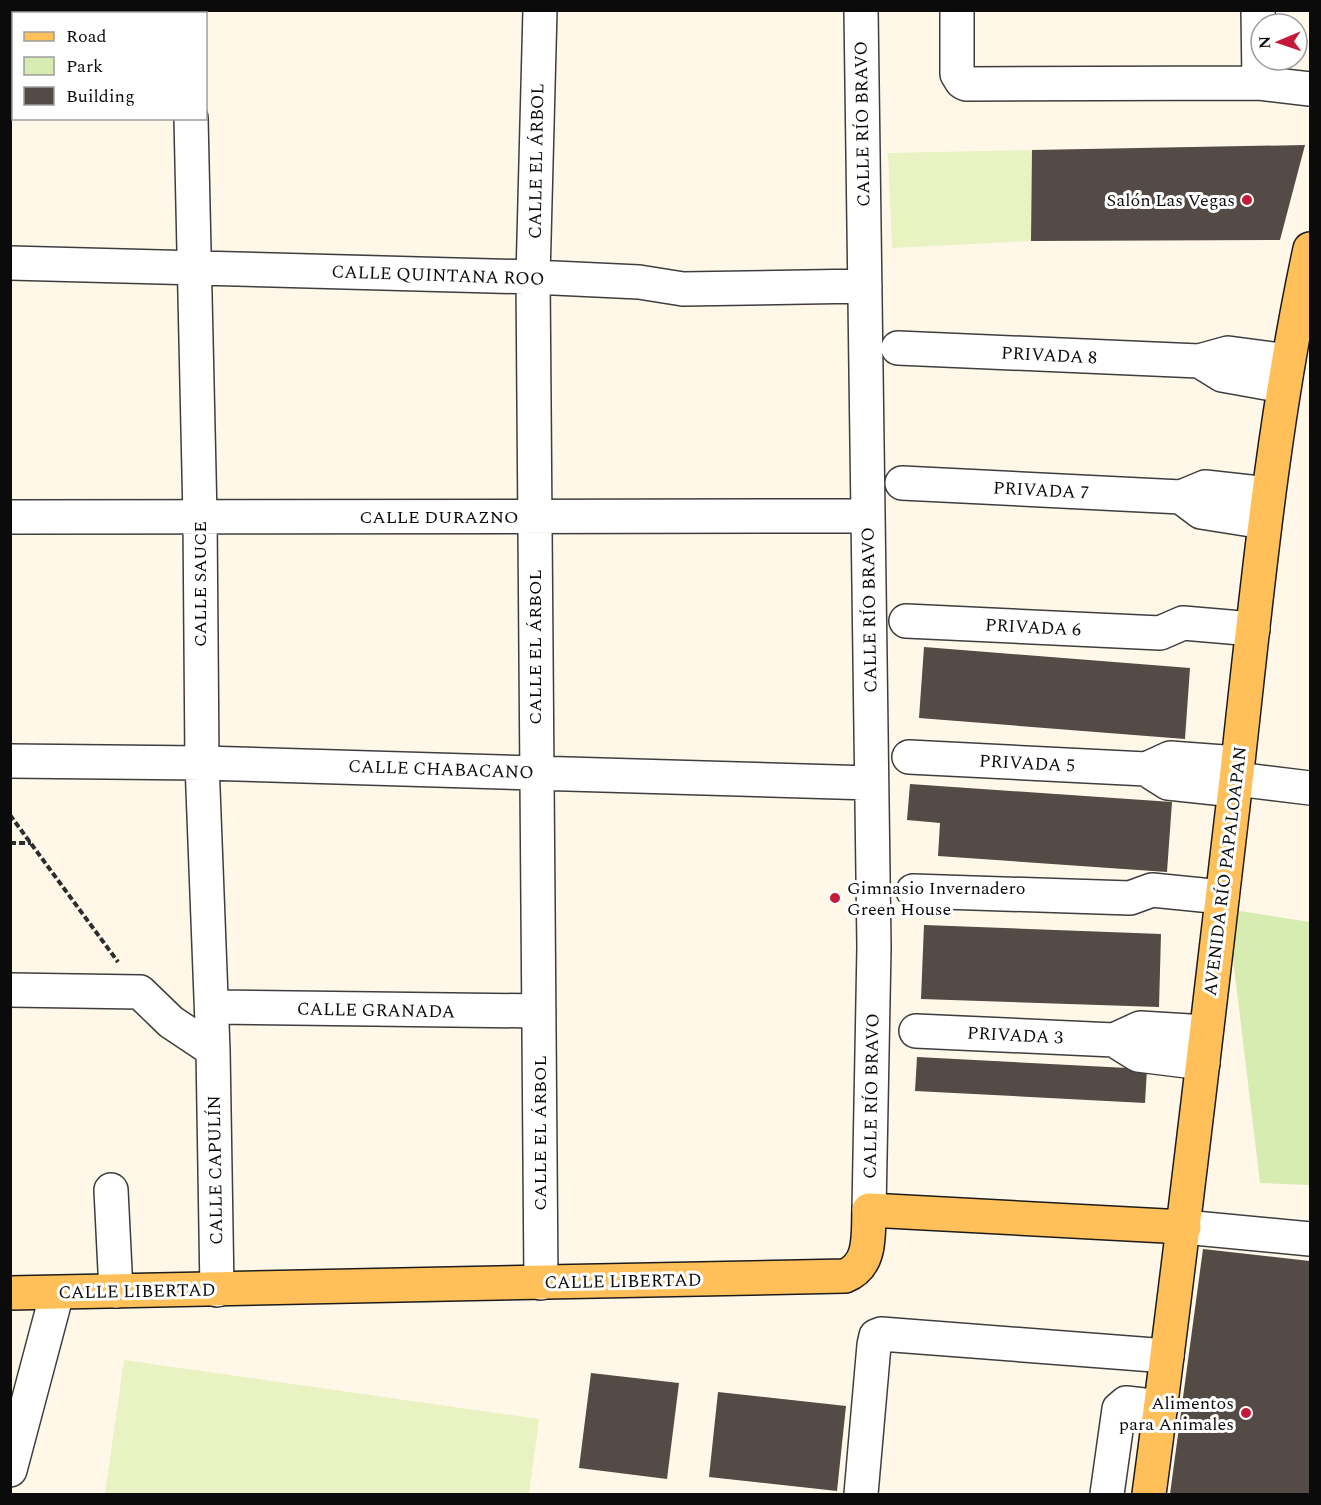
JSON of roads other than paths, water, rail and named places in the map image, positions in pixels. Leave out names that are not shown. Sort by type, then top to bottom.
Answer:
[{"type":"main road","name":"AVENIDA RÍO PAPALOAPAN","points":[[1149,1494],[1184,1227],[1266,508],[1286,373],[1311,249]]},
{"type":"main road","points":[[869,1210],[1184,1227]]},
{"type":"main road","name":"CALLE LIBERTAD","points":[[10,1293],[845,1276],[860,1266],[867,1253],[869,1210]]},
{"type":"street","name":"CALLE EL ÁRBOL","points":[[540,10],[533,277],[541,1283]]},
{"type":"street","name":"CALLE RÍO BRAVO","points":[[861,10],[874,947],[869,1210]]},
{"type":"street","points":[[957,10],[957,74],[966,84],[1259,83],[1311,89]]},
{"type":"street","points":[[1258,10],[1259,83]]},
{"type":"street","name":"CALLE SAUCE","points":[[191,120],[196,268],[202,763],[213,1050]]},
{"type":"street","name":"CALLE QUINTANA ROO","points":[[10,263],[533,277],[639,282],[683,289],[865,286]]},
{"type":"street","name":"PRIVADA 8","points":[[898,348],[1199,361],[1222,375],[1286,373]]},
{"type":"street","name":"PRIVADA 7","points":[[902,483],[1181,497],[1201,512],[1266,508]]},
{"type":"street","name":"CALLE DURAZNO","points":[[10,517],[868,516]]},
{"type":"street","name":"PRIVADA 6","points":[[906,621],[1160,633],[1181,645],[1251,640]]},
{"type":"street","name":"PRIVADA 5","points":[[909,757],[1146,769],[1168,783],[1236,778],[1311,788]]},
{"type":"street","name":"CALLE CHABACANO","points":[[10,761],[202,763],[871,783]]},
{"type":"street","points":[[913,891],[1130,898],[1150,912],[1221,909]]},
{"type":"street","points":[[10,990],[140,992],[171,1022],[213,1050]]},
{"type":"street","name":"CALLE GRANADA","points":[[212,1006],[539,1011]]},
{"type":"street","name":"PRIVADA 3","points":[[916,1031],[1114,1040],[1138,1055],[1204,1047]]},
{"type":"street","name":"CALLE CAPULÍN","points":[[213,1050],[217,1290]]},
{"type":"street","points":[[111,1190],[116,1292]]},
{"type":"street","points":[[1184,1227],[1311,1239]]},
{"type":"street","points":[[10,1470],[57,1293]]},
{"type":"street","points":[[861,1494],[874,1345],[876,1336],[880,1334],[1167,1356]]},
{"type":"street","points":[[1107,1494],[1119,1409],[1126,1403],[1161,1407]]},
{"type":"place","name":"Salón Las Vegas","points":[[1247,200]]},
{"type":"place","name":"Gimnasio Invernadero Green House","points":[[835,898]]},
{"type":"place","name":"Alimentos para Animales","points":[[1246,1413]]}]
